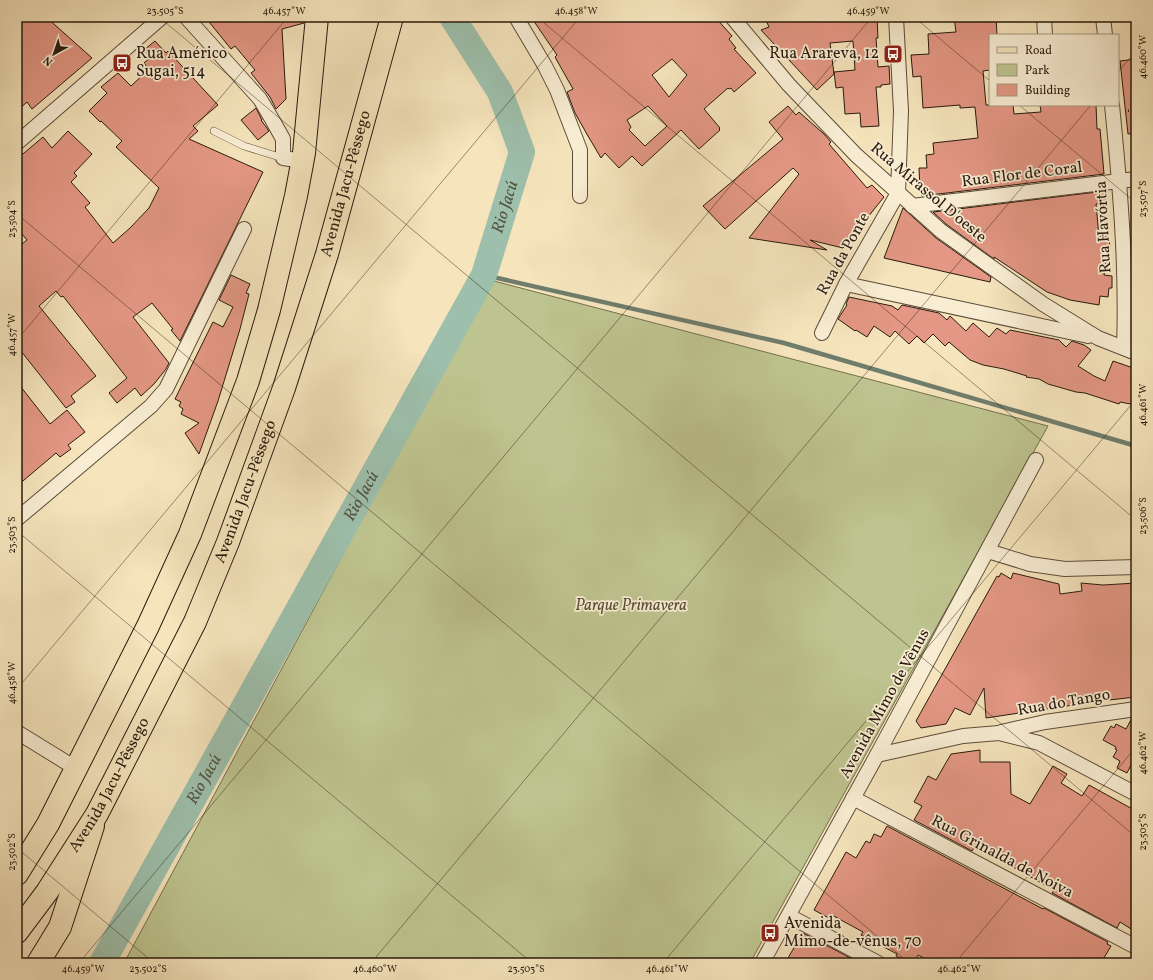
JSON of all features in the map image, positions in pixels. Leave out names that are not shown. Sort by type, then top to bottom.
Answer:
[{"type":"main road","points":[[17,874],[48,824],[148,626],[190,534],[248,381],[269,310],[296,196],[293,159],[317,17]]},
{"type":"main road","name":"Avenida Jacu-Pêssego","points":[[17,932],[46,892],[98,814],[195,622],[228,542],[284,388],[327,254],[392,17]]},
{"type":"main road","points":[[38,963],[60,927],[98,814]]},
{"type":"street","points":[[17,143],[162,17]]},
{"type":"street","points":[[186,17],[260,99],[273,120],[293,159]]},
{"type":"street","points":[[516,17],[545,66],[557,90],[580,150],[580,196]]},
{"type":"street","name":"Rua Mirassol D'oeste","points":[[732,17],[789,85],[856,155],[941,231],[1043,304],[1098,338],[1130,351]]},
{"type":"street","points":[[896,17],[901,111],[898,193]]},
{"type":"street","points":[[1044,17],[1045,34]]},
{"type":"street","points":[[1103,17],[1105,34]]},
{"type":"street","name":"Rua Havórtia","points":[[1112,106],[1119,180],[1125,313],[1130,351]]},
{"type":"street","name":"Rua Flor de Coral","points":[[912,206],[1136,179]]},
{"type":"street","name":"Rua da Ponte","points":[[822,333],[846,284],[898,193]]},
{"type":"street","points":[[17,519],[151,406],[166,389],[244,229]]},
{"type":"street","points":[[846,284],[1098,338]]},
{"type":"street","name":"Avenida Mimo de Vênus","points":[[762,963],[877,755],[1036,460]]},
{"type":"street","points":[[988,551],[1030,564],[1065,569],[1136,567]]},
{"type":"street","name":"Rua do Tango","points":[[999,733],[1045,722],[1136,708]]},
{"type":"street","points":[[17,732],[77,769]]},
{"type":"street","points":[[877,755],[963,736],[999,733],[1039,743],[1136,794]]},
{"type":"street","name":"Rua Grinalda de Noiva","points":[[853,798],[1136,947]]},
{"type":"street","points":[[789,916],[878,963]]},
{"type":"lane","points":[[214,131],[244,146],[293,159]]},
{"type":"green space","name":"Parque Primavera","points":[[490,280],[1048,426],[750,963],[124,963]]},
{"type":"building","points":[[17,17],[46,17],[92,58],[32,109],[27,102],[17,111]]},
{"type":"building","points":[[205,17],[304,17],[304,23],[282,29],[286,99],[276,109],[270,97],[251,73],[255,70],[235,46],[231,49]]},
{"type":"building","points":[[531,17],[715,17],[732,36],[729,39],[736,48],[734,49],[756,73],[734,92],[731,88],[728,88],[704,109],[720,128],[720,130],[699,149],[681,130],[642,166],[632,156],[619,168],[605,153],[601,158],[575,113],[567,92],[573,89],[555,57],[557,55]],"holes":[[[672,59],[687,75],[669,97],[652,75]],[[648,106],[667,126],[645,146],[629,130],[631,127],[627,120]]]},
{"type":"building","points":[[776,17],[877,17],[878,38],[876,38],[878,67],[889,66],[890,84],[876,87],[879,126],[861,127],[860,113],[845,114],[843,87],[836,88],[834,72],[855,70],[853,41],[830,43],[834,74],[817,90],[761,30],[769,27],[766,20]]},
{"type":"building","points":[[954,17],[996,17],[997,34],[989,34],[989,70],[983,71],[986,105],[1013,106],[1014,114],[1041,112],[1040,106],[1096,106],[1097,129],[1100,129],[1104,174],[922,196],[920,190],[919,168],[927,168],[926,155],[934,154],[933,143],[978,138],[975,107],[960,108],[960,105],[923,108],[921,76],[913,77],[911,55],[929,54],[928,34],[956,32]]},
{"type":"building","points":[[155,41],[166,53],[168,51],[218,105],[193,126],[198,131],[189,139],[263,172],[180,341],[171,330],[173,329],[152,303],[133,317],[169,363],[154,384],[141,396],[135,388],[117,403],[109,393],[127,378],[63,296],[61,297],[56,291],[39,306],[96,376],[71,396],[75,402],[66,408],[17,346],[17,248],[27,240],[17,228],[17,159],[43,137],[52,148],[68,131],[92,154],[74,173],[77,176],[71,182],[90,203],[85,207],[113,243],[149,208],[159,188],[116,147],[122,141],[89,111],[107,93],[101,87],[118,73],[131,86],[149,69],[144,63],[151,57],[144,50]]},
{"type":"building","points":[[1136,59],[1136,133],[1128,134],[1120,61]]},
{"type":"building","points":[[788,106],[796,115],[799,112],[824,134],[831,142],[829,144],[867,188],[872,185],[884,197],[843,248],[810,240],[827,250],[749,238],[799,174],[793,168],[725,229],[703,206],[783,139],[769,122]]},
{"type":"building","points":[[256,108],[261,120],[269,131],[258,140],[241,120]]},
{"type":"building","points":[[1105,191],[1106,203],[1096,204],[1099,236],[1109,236],[1110,250],[1108,249],[1104,275],[1112,276],[1112,288],[1109,288],[1108,297],[1100,296],[1099,305],[1070,300],[1047,292],[994,257],[994,259],[946,224],[933,212]]},
{"type":"building","points":[[903,208],[936,238],[991,277],[990,282],[884,258]]},
{"type":"building","points":[[231,275],[250,284],[246,293],[249,294],[218,401],[199,454],[185,433],[199,423],[181,414],[183,409],[179,406],[181,402],[175,399],[213,322],[223,327],[233,307],[219,300]]},
{"type":"building","points":[[849,297],[892,306],[898,310],[902,305],[939,313],[947,320],[950,316],[966,331],[973,323],[989,337],[997,328],[1006,334],[1010,330],[1059,340],[1066,347],[1072,341],[1084,345],[1091,350],[1078,366],[1094,376],[1105,381],[1113,361],[1136,369],[1136,405],[1120,402],[1119,404],[1085,393],[1048,384],[1039,379],[1026,377],[1027,376],[1004,369],[983,365],[970,360],[949,342],[945,346],[933,334],[924,343],[917,336],[909,344],[895,331],[890,337],[874,326],[867,337],[856,330],[855,331],[838,319],[847,305],[846,304]]},
{"type":"building","points":[[17,382],[50,424],[67,410],[85,432],[68,445],[71,449],[60,457],[56,453],[17,486]]},
{"type":"building","points":[[1001,573],[1011,579],[1013,573],[1059,584],[1060,594],[1082,591],[1081,583],[1103,585],[1136,583],[1136,697],[1109,700],[1108,693],[1073,697],[1074,704],[1071,704],[1073,705],[986,718],[984,688],[970,715],[955,708],[946,724],[921,728],[916,721],[997,576],[999,577]]},
{"type":"building","points":[[1132,718],[1136,718],[1136,755],[1127,773],[1117,768],[1120,761],[1113,757],[1117,750],[1115,749],[1116,747],[1103,740],[1111,726],[1114,728],[1116,724],[1126,729]]},
{"type":"building","points":[[980,750],[980,762],[1010,762],[1011,794],[1030,804],[1053,766],[1067,774],[1061,783],[1082,796],[1089,785],[1136,811],[1136,932],[1120,922],[1117,928],[1052,893],[1054,890],[975,846],[972,851],[914,820],[922,806],[914,802],[928,776],[936,780],[951,754]]},
{"type":"building","points":[[887,826],[1108,942],[1107,944],[1111,946],[1101,963],[934,963],[918,955],[914,963],[909,963],[896,956],[897,954],[861,935],[863,932],[830,914],[829,918],[814,910],[846,852],[856,858],[866,841],[870,843],[874,834],[881,837]]},
{"type":"building","points":[[803,933],[860,963],[797,963],[788,958]]},
{"type":"waterway","name":"Rio Jacú","points":[[102,963],[484,275],[522,152],[500,92],[452,17]]},
{"type":"waterway","points":[[484,275],[784,343],[1136,446]]},
{"type":"place","name":"Rua Arareva, 12","points":[[893,54]]},
{"type":"place","name":"Rua Américo Sugai, 514","points":[[122,63]]},
{"type":"place","name":"Avenida Mimo-de-vênus, 70","points":[[770,933]]}]
